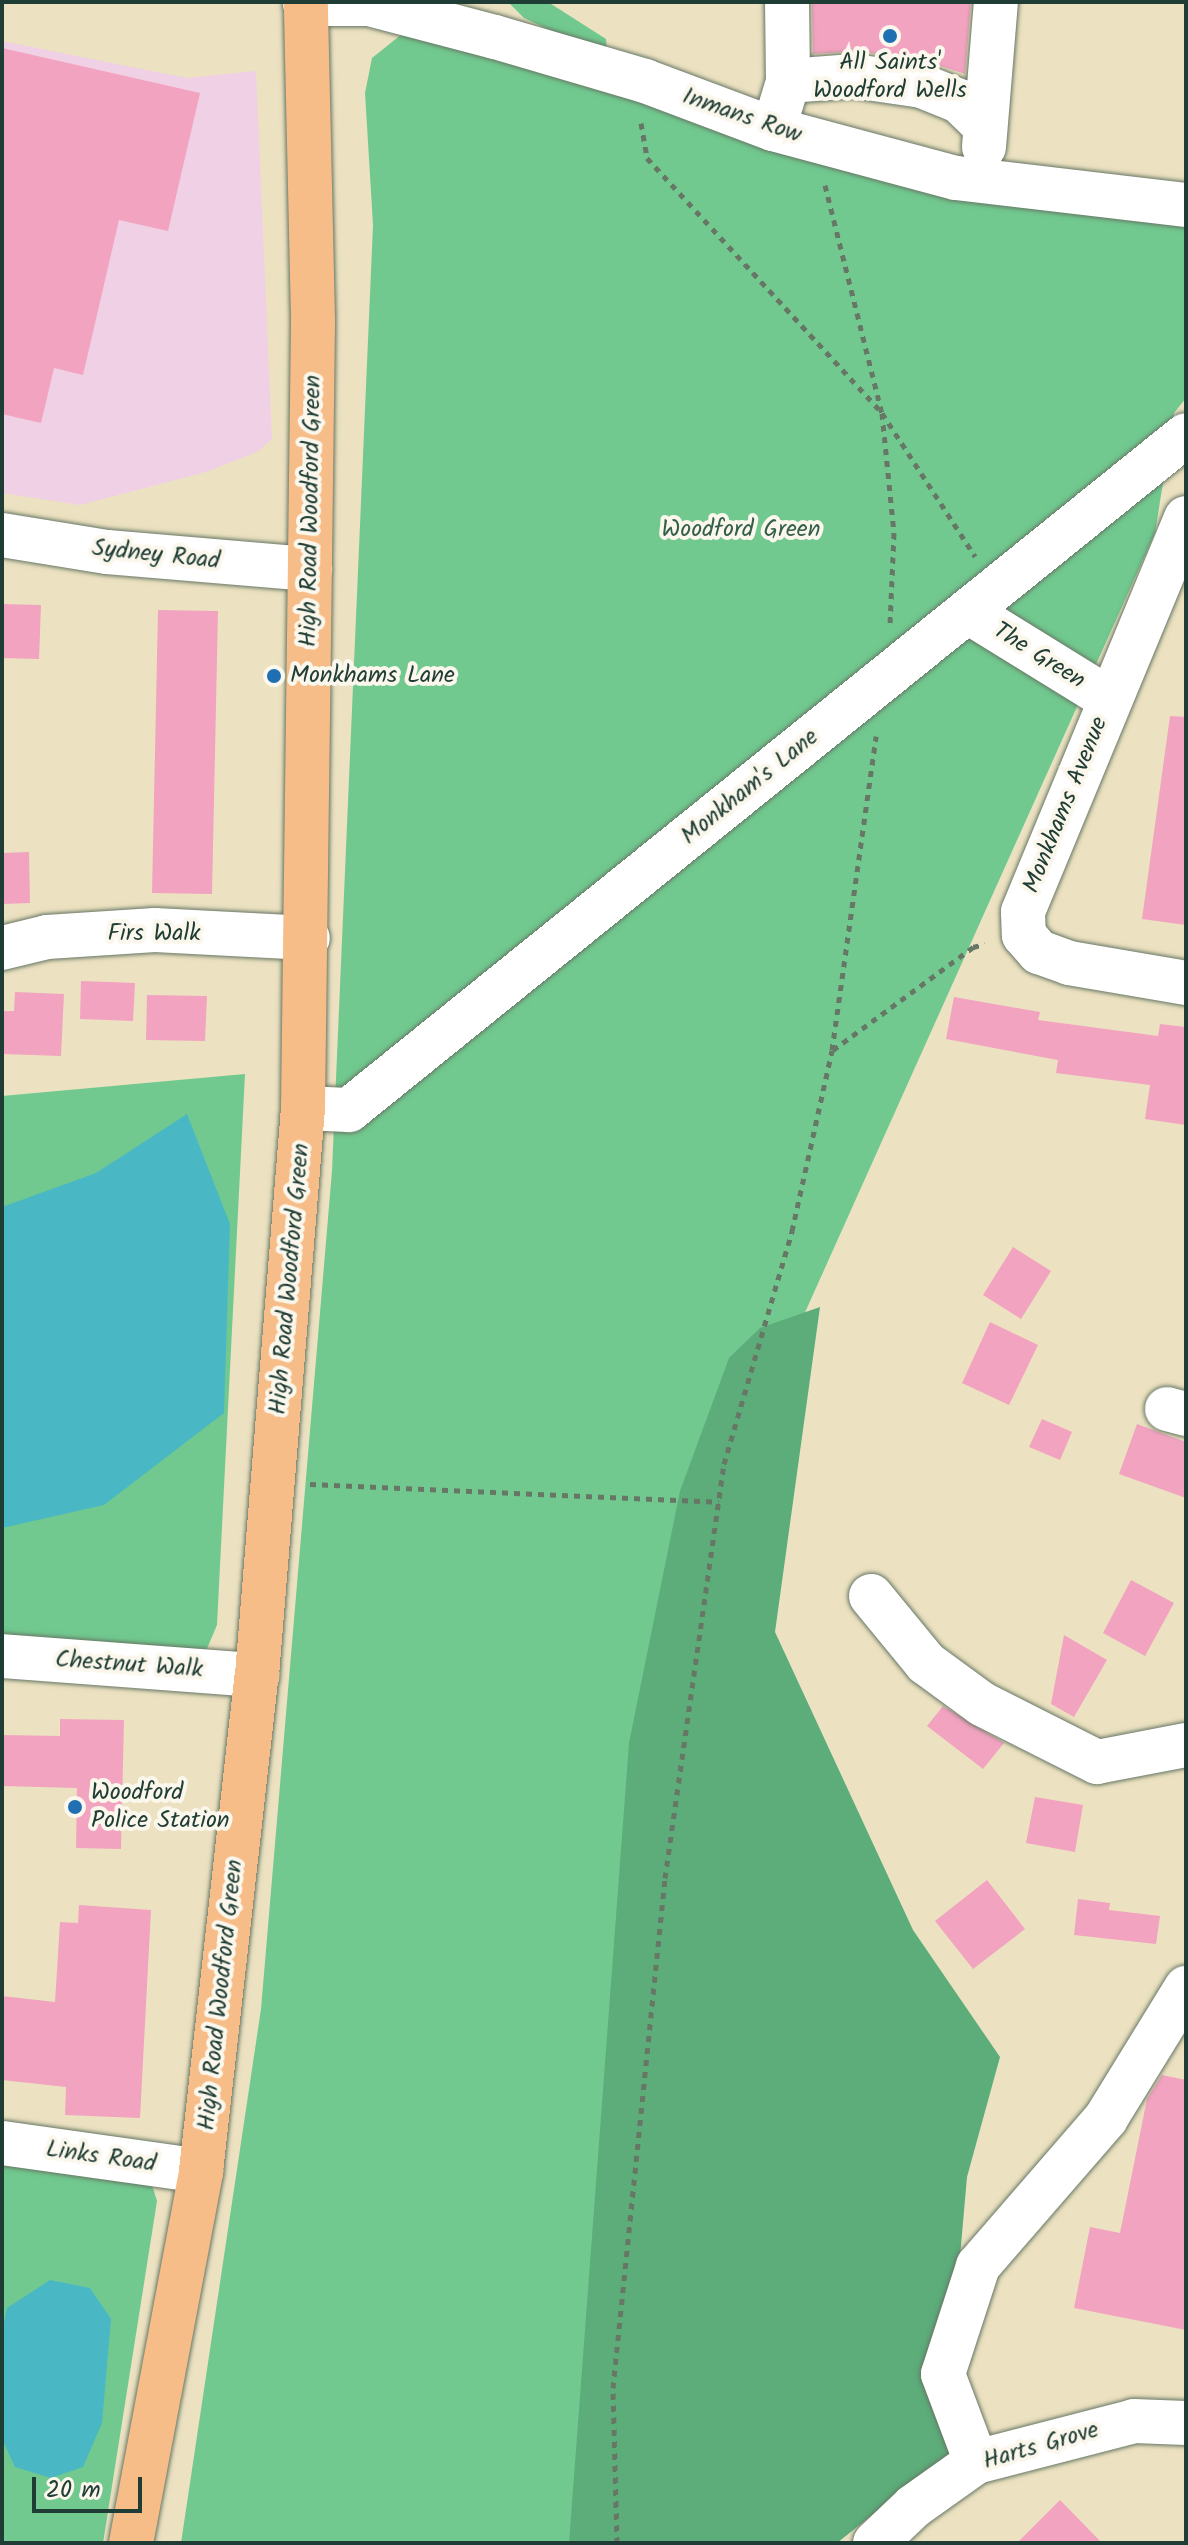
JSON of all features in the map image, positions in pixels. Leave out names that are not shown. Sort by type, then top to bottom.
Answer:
[{"type":"main road","name":"High Road Woodford Green","points":[[131,2543],[201,2171],[257,1675],[303,1108],[308,938],[313,319],[305,3]]},
{"type":"street","points":[[773,129],[788,81],[787,2]]},
{"type":"street","points":[[981,181],[996,2]]},
{"type":"street","name":"Inmans Row","points":[[305,3],[369,4],[491,19],[773,129],[817,141],[981,181],[1186,205]]},
{"type":"street","points":[[788,81],[854,76],[922,86],[959,101],[985,126]]},
{"type":"street","name":"Monkham's Lane","points":[[303,1108],[349,1110],[983,602],[1186,435]]},
{"type":"street","name":"Monkhams Avenue","points":[[1024,935],[1023,912],[1186,518]]},
{"type":"street","name":"Sydney Road","points":[[2,535],[107,552],[310,569]]},
{"type":"street","name":"The Green","points":[[983,602],[1109,699]]},
{"type":"street","name":"Firs Walk","points":[[2,948],[47,937],[155,930],[308,938]]},
{"type":"street","points":[[1024,935],[1039,952],[1069,963],[1186,983]]},
{"type":"street","points":[[871,1596],[926,1663],[982,1704],[1097,1762],[1186,1745]]},
{"type":"street","name":"Chestnut Walk","points":[[2,1656],[257,1675]]},
{"type":"street","points":[[976,2462],[943,2374],[978,2266],[1106,2118],[1186,1988]]},
{"type":"street","name":"Links Road","points":[[2,2143],[201,2171]]},
{"type":"street","name":"Harts Grove","points":[[900,2535],[976,2462],[1134,2421],[1186,2423]]},
{"type":"path","points":[[645,81],[641,121],[647,158],[882,413],[983,602]]},
{"type":"path","points":[[617,2543],[616,2357],[665,1878],[724,1464],[792,1231],[832,1050],[884,679],[894,533],[882,413],[817,141]]},
{"type":"path","points":[[832,1050],[973,947],[1024,935]]},
{"type":"path","points":[[273,1482],[719,1502]]},
{"type":"shaded area","points":[[2,41],[187,78],[256,71],[272,439],[257,452],[206,472],[80,505],[2,493]]},
{"type":"green space","points":[[508,2],[548,2],[606,39],[607,51],[579,44],[524,18]]},
{"type":"green space","name":"Woodford Green","points":[[402,34],[1186,226],[1186,398],[1174,413],[1155,533],[763,1406],[626,2543],[181,2543],[261,2009],[332,1171],[373,225],[365,93],[372,58]]},
{"type":"green space","points":[[245,1074],[217,1625],[206,1651],[2,1637],[2,1096]]},
{"type":"green space","points":[[820,1307],[775,1632],[913,1930],[1000,2057],[967,2177],[954,2325],[967,2454],[892,2499],[837,2543],[569,2543],[629,1743],[680,1491],[729,1358],[760,1328]]},
{"type":"green space","points":[[2,2155],[151,2182],[157,2201],[103,2543],[2,2543]]},
{"type":"water","points":[[187,1114],[230,1224],[224,1413],[104,1505],[2,1528],[2,1207],[96,1173]]},
{"type":"water","points":[[50,2280],[90,2288],[111,2319],[102,2423],[83,2467],[51,2478],[15,2467],[2,2439],[2,2332],[7,2308]]},
{"type":"building","name":"All Saints' Woodford Wells","points":[[812,2],[971,2],[965,74],[926,61],[858,51],[813,54]]},
{"type":"building","points":[[2,48],[200,93],[168,231],[119,220],[83,375],[54,368],[41,423],[2,414]]},
{"type":"building","points":[[2,604],[41,605],[39,659],[2,658]]},
{"type":"building","points":[[158,610],[218,611],[212,894],[152,893]]},
{"type":"building","points":[[1170,716],[1186,717],[1186,925],[1142,919]]},
{"type":"building","points":[[29,852],[30,903],[2,904],[2,853]]},
{"type":"building","points":[[81,981],[135,983],[133,1021],[80,1019]]},
{"type":"building","points":[[15,992],[64,994],[61,1056],[2,1054],[2,1011],[14,1011]]},
{"type":"building","points":[[147,995],[207,996],[205,1041],[146,1040]]},
{"type":"building","points":[[954,997],[1040,1012],[1038,1020],[1158,1036],[1160,1024],[1186,1027],[1186,1125],[1145,1119],[1150,1085],[1056,1073],[1058,1060],[946,1039]]},
{"type":"building","points":[[1013,1247],[1051,1271],[1021,1319],[983,1295]]},
{"type":"building","points":[[990,1322],[1038,1345],[1009,1405],[962,1383]]},
{"type":"building","points":[[1042,1419],[1072,1432],[1060,1460],[1029,1447]]},
{"type":"building","points":[[1137,1424],[1186,1442],[1186,1498],[1119,1474]]},
{"type":"building","points":[[1131,1580],[1174,1603],[1145,1656],[1103,1633]]},
{"type":"building","points":[[1064,1635],[1107,1660],[1074,1717],[1051,1704]]},
{"type":"building","points":[[943,1706],[1004,1743],[983,1769],[927,1726]]},
{"type":"building","points":[[60,1719],[124,1720],[121,1849],[76,1848],[77,1788],[2,1786],[2,1735],[60,1736]]},
{"type":"building","points":[[1035,1797],[1083,1805],[1075,1852],[1026,1843]]},
{"type":"building","points":[[987,1880],[1025,1929],[973,1969],[935,1921]]},
{"type":"building","points":[[1078,1899],[1110,1903],[1109,1910],[1160,1916],[1156,1944],[1074,1935]]},
{"type":"building","points":[[79,1905],[151,1910],[140,2118],[65,2115],[66,2087],[2,2080],[2,1996],[55,2002],[60,1922],[78,1923]]},
{"type":"building","points":[[1162,2075],[1186,2080],[1186,2330],[1074,2308],[1090,2227],[1120,2233],[1147,2099]]},
{"type":"building","points":[[1060,2500],[1102,2543],[1017,2543]]},
{"type":"place","name":"All Saints' Woodford Wells","points":[[890,36]]},
{"type":"place","name":"Monkhams Lane","points":[[274,676]]},
{"type":"place","name":"Woodford Police Station","points":[[75,1807]]}]
